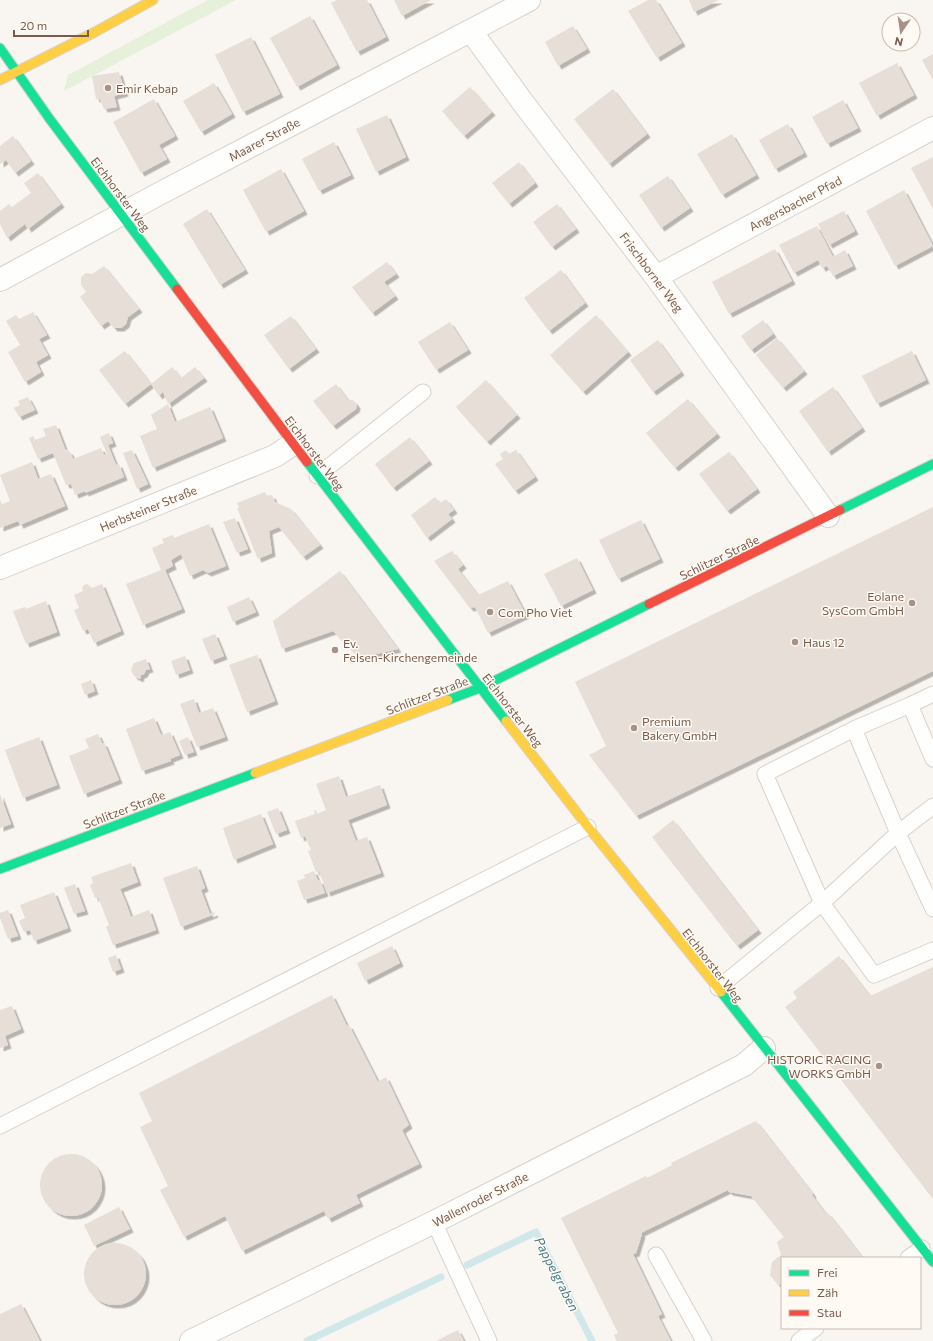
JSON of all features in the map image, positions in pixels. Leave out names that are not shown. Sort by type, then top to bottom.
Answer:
[{"type":"main road","points":[[0,80],[68,46],[153,0]]},
{"type":"main road","name":"Eichhorster Weg","points":[[0,48],[49,118],[317,476],[588,827],[718,988],[933,1262]]},
{"type":"main road","name":"Schlitzer Straße","points":[[0,869],[480,688],[933,464]]},
{"type":"street","name":"Maarer Straße","points":[[0,280],[121,214],[529,0]]},
{"type":"street","name":"Frischborner Weg","points":[[471,31],[524,104],[656,277],[828,516]]},
{"type":"street","name":"Angersbacher Pfad","points":[[656,277],[933,128]]},
{"type":"street","name":"Herbsteiner Straße","points":[[0,568],[276,456],[293,444]]},
{"type":"street","name":"Wallenroder Straße","points":[[191,1341],[434,1222],[744,1065],[764,1048]]},
{"type":"lane","points":[[317,476],[423,392]]},
{"type":"lane","points":[[933,694],[854,729],[765,774],[822,902],[874,975],[933,950]]},
{"type":"lane","points":[[910,705],[933,759]]},
{"type":"lane","points":[[854,729],[898,833],[933,910]]},
{"type":"lane","points":[[718,988],[822,902],[898,833],[933,806]]},
{"type":"lane","points":[[0,1126],[588,827]]},
{"type":"lane","points":[[434,1222],[489,1341]]},
{"type":"lane","points":[[909,1257],[922,1248]]},
{"type":"lane","points":[[656,1255],[704,1341]]},
{"type":"lane","points":[[799,1341],[815,1329]]},
{"type":"green space","points":[[208,0],[236,0],[64,91],[68,75]]},
{"type":"building","points":[[337,0],[367,0],[386,37],[357,52],[331,3]]},
{"type":"building","points":[[394,0],[431,0],[402,16]]},
{"type":"building","points":[[648,0],[656,0],[682,43],[657,58],[628,11]]},
{"type":"building","points":[[689,0],[719,0],[694,12]]},
{"type":"building","points":[[310,16],[337,65],[297,87],[270,38]]},
{"type":"building","points":[[573,26],[587,49],[558,66],[545,42]]},
{"type":"building","points":[[251,37],[280,94],[243,112],[215,55]]},
{"type":"building","points":[[933,54],[933,80],[922,60]]},
{"type":"building","points":[[897,63],[914,95],[877,116],[859,83]]},
{"type":"building","points":[[119,72],[125,93],[114,96],[117,107],[104,109],[100,99],[96,99],[92,76]]},
{"type":"building","points":[[214,83],[232,114],[201,132],[183,101]]},
{"type":"building","points":[[470,87],[492,112],[464,136],[442,111]]},
{"type":"building","points":[[613,89],[647,134],[609,164],[574,119]]},
{"type":"building","points":[[154,99],[175,136],[159,145],[167,159],[141,173],[113,122]]},
{"type":"building","points":[[843,100],[858,128],[827,144],[812,117]]},
{"type":"building","points":[[387,115],[406,157],[376,172],[356,129]]},
{"type":"building","points":[[788,124],[804,153],[775,169],[759,140]]},
{"type":"building","points":[[732,134],[756,175],[722,195],[697,154]]},
{"type":"building","points":[[13,136],[31,161],[15,173],[6,160],[0,164],[0,146]]},
{"type":"building","points":[[334,142],[351,175],[319,191],[302,159]]},
{"type":"building","points":[[933,157],[933,209],[911,168]]},
{"type":"building","points":[[519,162],[535,183],[509,204],[492,183]]},
{"type":"building","points":[[281,169],[304,211],[266,232],[243,190]]},
{"type":"building","points":[[38,173],[61,204],[28,229],[25,224],[7,238],[0,224],[0,211],[9,204],[12,207],[31,193],[24,183]]},
{"type":"building","points":[[668,176],[690,208],[661,228],[639,195]]},
{"type":"building","points":[[904,190],[933,246],[895,266],[866,211]]},
{"type":"building","points":[[557,204],[576,229],[552,247],[533,222]]},
{"type":"building","points":[[207,209],[245,270],[220,285],[183,224]]},
{"type":"building","points":[[844,211],[855,231],[829,245],[818,224]]},
{"type":"building","points":[[817,226],[833,257],[845,250],[853,266],[833,276],[827,266],[822,268],[818,260],[794,273],[779,245]]},
{"type":"building","points":[[775,249],[792,281],[729,314],[712,282]]},
{"type":"building","points":[[387,262],[396,274],[384,282],[395,296],[372,313],[352,287]]},
{"type":"building","points":[[104,266],[139,309],[128,317],[126,324],[121,328],[114,328],[108,321],[101,326],[80,297],[86,292],[81,285],[81,277],[86,273],[92,274]]},
{"type":"building","points":[[561,270],[585,303],[549,331],[524,298]]},
{"type":"building","points":[[33,312],[47,335],[39,339],[48,355],[36,362],[41,372],[25,382],[8,352],[20,345],[6,321],[16,315],[19,319]]},
{"type":"building","points":[[596,315],[628,352],[583,392],[550,355]]},
{"type":"building","points":[[291,316],[316,349],[289,369],[264,335]]},
{"type":"building","points":[[763,320],[773,334],[751,350],[741,336]]},
{"type":"building","points":[[450,322],[468,350],[436,370],[418,342]]},
{"type":"building","points":[[777,338],[804,371],[783,388],[756,355]]},
{"type":"building","points":[[658,340],[681,372],[653,392],[630,360]]},
{"type":"building","points":[[125,351],[151,384],[125,404],[99,370]]},
{"type":"building","points":[[912,351],[926,380],[877,404],[862,376]]},
{"type":"building","points":[[172,367],[181,378],[195,367],[204,378],[168,404],[163,392],[159,396],[151,384]]},
{"type":"building","points":[[486,380],[517,415],[487,442],[456,407]]},
{"type":"building","points":[[336,384],[348,400],[353,400],[357,405],[356,409],[333,426],[313,401]]},
{"type":"building","points":[[833,387],[862,428],[828,452],[799,411]]},
{"type":"building","points":[[28,397],[35,410],[19,417],[14,408],[20,405],[18,401]]},
{"type":"building","points":[[688,399],[717,434],[675,468],[646,433]]},
{"type":"building","points":[[168,404],[175,422],[210,407],[223,438],[153,468],[140,436],[157,429],[151,415]]},
{"type":"building","points":[[56,425],[65,449],[70,452],[73,459],[101,448],[104,455],[107,454],[100,437],[109,433],[113,443],[108,445],[116,465],[119,464],[124,477],[85,493],[85,491],[75,495],[71,484],[66,485],[53,453],[38,459],[29,438],[33,436],[35,440],[46,436],[43,429]]},
{"type":"building","points":[[410,437],[429,461],[393,488],[375,464]]},
{"type":"building","points":[[132,450],[148,484],[137,489],[123,453]]},
{"type":"building","points":[[506,450],[509,454],[516,450],[535,477],[515,491],[495,464],[503,459],[500,454]]},
{"type":"building","points":[[729,452],[757,489],[727,511],[699,474]]},
{"type":"building","points":[[32,462],[38,479],[51,474],[65,506],[20,525],[18,521],[0,528],[0,500],[2,504],[10,501],[0,475]]},
{"type":"building","points":[[265,492],[267,496],[272,495],[275,502],[291,509],[320,545],[303,557],[279,527],[269,531],[272,553],[258,559],[237,508],[239,508],[237,503]]},
{"type":"building","points":[[435,497],[440,503],[446,499],[454,510],[448,514],[452,519],[427,538],[411,515]]},
{"type":"building","name":"Haus 12","points":[[933,507],[933,671],[636,816],[589,755],[606,746],[575,682]]},
{"type":"building","points":[[235,518],[248,549],[237,553],[223,522]]},
{"type":"building","points":[[641,520],[660,559],[618,579],[599,540]]},
{"type":"building","points":[[209,524],[226,566],[208,573],[203,570],[190,576],[181,554],[171,560],[173,566],[165,570],[182,609],[143,625],[126,584],[161,570],[152,548],[164,543],[162,539],[173,535],[174,538]]},
{"type":"building","points":[[452,551],[463,565],[458,569],[478,595],[508,581],[526,615],[488,633],[475,607],[470,608],[434,561]]},
{"type":"building","points":[[577,558],[593,590],[561,606],[544,574]]},
{"type":"building","points":[[340,571],[398,649],[359,658],[333,631],[282,649],[273,621]]},
{"type":"building","points":[[87,584],[92,588],[102,584],[121,631],[94,643],[88,629],[83,631],[74,610],[79,608],[74,595],[83,591],[82,588]]},
{"type":"building","points":[[249,597],[256,612],[233,622],[227,607]]},
{"type":"building","points":[[46,601],[57,632],[26,644],[13,611],[25,607],[26,609]]},
{"type":"building","points":[[215,634],[224,656],[211,661],[202,639]]},
{"type":"building","points":[[257,655],[275,701],[247,712],[229,665]]},
{"type":"building","points":[[185,656],[190,670],[176,675],[171,661]]},
{"type":"building","points":[[146,659],[150,669],[146,670],[144,674],[141,675],[140,679],[134,676],[131,670],[134,663]]},
{"type":"building","points":[[91,680],[95,691],[85,695],[81,684]]},
{"type":"building","points":[[194,699],[199,713],[213,708],[225,737],[197,747],[180,704]]},
{"type":"building","points":[[154,718],[161,735],[170,732],[180,755],[170,759],[171,761],[142,771],[126,729]]},
{"type":"building","points":[[98,734],[102,743],[104,743],[119,780],[84,794],[69,756],[89,748],[85,739]]},
{"type":"building","points":[[39,737],[57,785],[23,798],[5,750]]},
{"type":"building","points":[[188,737],[194,752],[185,755],[179,741]]},
{"type":"building","points":[[339,776],[346,797],[380,785],[387,805],[348,820],[356,841],[367,837],[381,873],[327,893],[319,871],[316,872],[308,851],[311,850],[305,836],[301,838],[295,821],[315,814],[314,811],[316,810],[317,814],[326,810],[316,784]]},
{"type":"building","points":[[0,794],[11,824],[0,828]]},
{"type":"building","points":[[278,808],[287,830],[276,834],[267,812]]},
{"type":"building","points":[[261,814],[273,844],[234,860],[223,828]]},
{"type":"building","points":[[673,820],[758,930],[737,946],[652,837]]},
{"type":"building","points":[[131,863],[138,882],[120,889],[131,917],[149,910],[156,930],[113,945],[106,927],[109,925],[98,897],[95,898],[90,885],[93,883],[91,877]]},
{"type":"building","points":[[197,866],[205,888],[201,890],[210,914],[214,912],[215,914],[181,927],[163,878]]},
{"type":"building","points":[[314,871],[318,881],[320,880],[325,893],[304,900],[297,881],[305,878],[304,875]]},
{"type":"building","points":[[75,884],[85,911],[74,914],[64,888]]},
{"type":"building","points":[[54,892],[68,928],[34,941],[30,930],[24,932],[19,921],[25,918],[20,905]]},
{"type":"building","points":[[8,910],[18,936],[8,939],[0,918],[0,913]]},
{"type":"building","points":[[392,946],[400,963],[365,981],[357,963]]},
{"type":"building","points":[[116,955],[121,969],[113,972],[108,958]]},
{"type":"building","points":[[839,956],[870,996],[933,967],[933,1199],[785,1007],[797,998],[793,992]]},
{"type":"building","points":[[332,995],[347,1026],[349,1025],[378,1082],[386,1077],[409,1125],[402,1130],[419,1164],[356,1195],[360,1203],[328,1219],[324,1211],[242,1251],[225,1216],[184,1237],[160,1190],[168,1186],[140,1127],[152,1121],[139,1093]]},
{"type":"building","points":[[12,1006],[21,1029],[5,1036],[8,1045],[0,1048],[0,1010]]},
{"type":"building","points":[[756,1121],[813,1194],[812,1195],[826,1214],[828,1213],[862,1257],[781,1257],[781,1285],[778,1285],[770,1275],[772,1262],[781,1255],[777,1242],[784,1237],[751,1196],[729,1192],[728,1190],[641,1233],[642,1234],[636,1253],[633,1254],[662,1314],[658,1316],[671,1341],[617,1341],[614,1335],[618,1333],[561,1218],[646,1176],[647,1178],[672,1165],[671,1163]]},
{"type":"building","points":[[71,1154],[88,1159],[93,1163],[97,1168],[102,1185],[97,1202],[93,1207],[88,1211],[71,1216],[54,1211],[49,1207],[45,1202],[40,1185],[45,1168],[49,1163],[54,1159]]},
{"type":"building","points":[[119,1207],[130,1229],[94,1246],[84,1225]]},
{"type":"building","points":[[115,1243],[127,1246],[137,1252],[143,1262],[146,1274],[143,1286],[137,1296],[127,1302],[115,1305],[103,1302],[93,1296],[87,1286],[84,1274],[87,1262],[93,1252],[103,1246]]},
{"type":"building","points":[[21,1304],[40,1341],[0,1341],[0,1314]]},
{"type":"building","points":[[458,1330],[464,1341],[436,1341]]},
{"type":"waterway","name":"Pappelgraben","points":[[467,1265],[536,1232],[592,1341]]},
{"type":"waterway","name":"Pappelgraben","points":[[307,1341],[441,1277]]},
{"type":"traffic: fast","points":[[0,48],[49,118],[177,289]]},
{"type":"traffic: fast","points":[[307,462],[506,721]]},
{"type":"traffic: fast","points":[[840,510],[933,464]]},
{"type":"traffic: fast","points":[[448,700],[480,688],[649,604]]},
{"type":"traffic: fast","points":[[0,869],[255,773]]},
{"type":"traffic: fast","points":[[721,992],[933,1262]]},
{"type":"traffic: slow","points":[[0,80],[95,32],[153,0]]},
{"type":"traffic: slow","points":[[255,773],[448,700]]},
{"type":"traffic: slow","points":[[506,721],[588,827],[721,992]]},
{"type":"traffic: jam","points":[[177,289],[307,462]]},
{"type":"traffic: jam","points":[[649,604],[840,510]]},
{"type":"place","name":"Emir Kebap","points":[[108,88]]},
{"type":"place","name":"Eolane SysCom GmbH","points":[[912,603]]},
{"type":"place","name":"Com Pho Viet","points":[[490,612]]},
{"type":"place","name":"Haus 12","points":[[795,642]]},
{"type":"place","name":"Ev. Felsen-Kirchengemeinde","points":[[335,650]]},
{"type":"place","name":"Premium Bakery GmbH","points":[[634,728]]},
{"type":"place","name":"HISTORIC RACING WORKS GmbH","points":[[879,1066]]}]
